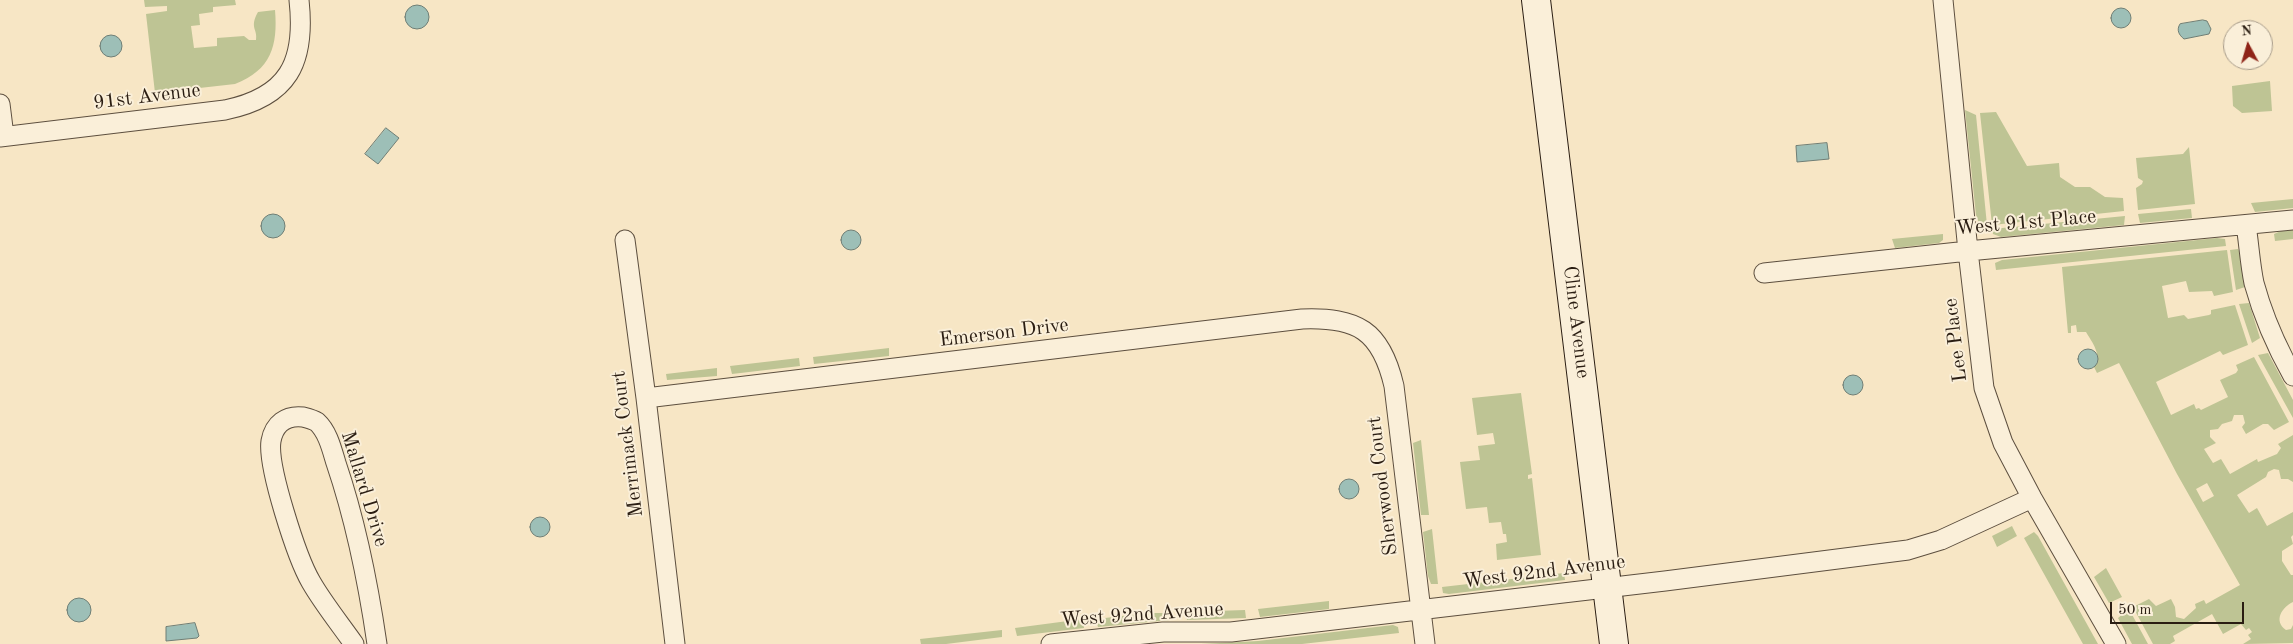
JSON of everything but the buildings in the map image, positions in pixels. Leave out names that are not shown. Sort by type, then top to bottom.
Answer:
[{"type":"street","name":"91st Avenue","points":[[2,136],[240,107],[270,94],[288,75],[300,50],[301,17],[299,0]]},
{"type":"street","name":"Cline Avenue","points":[[1536,0],[1614,644]]},
{"type":"street","name":"Lee Place","points":[[1943,0],[1968,251],[1984,388],[2003,443],[2032,498],[2116,644]]},
{"type":"street","points":[[0,104],[2,136]]},
{"type":"street","name":"West 91st Place","points":[[1764,273],[1968,251],[2293,220]]},
{"type":"street","points":[[2246,225],[2254,281],[2264,316],[2278,349],[2293,376]]},
{"type":"street","name":"Merrimack Court","points":[[625,240],[646,398],[674,644]]},
{"type":"street","name":"Emerson Drive","points":[[646,398],[1302,319],[1331,318],[1350,322],[1365,331]]},
{"type":"street","name":"Sherwood Court","points":[[1365,331],[1380,348],[1390,367],[1394,386],[1425,644]]},
{"type":"street","name":"Mallard Drive","points":[[354,644],[310,581],[293,538],[277,484],[271,452],[273,432],[276,426],[284,419],[305,417],[317,422],[327,436],[350,505],[369,586],[377,644]]},
{"type":"street","name":"West 92nd Avenue","points":[[1051,644],[1164,632],[1231,632],[1908,550],[1941,540],[2032,498]]},
{"type":"green space","points":[[144,0],[235,0],[236,5],[213,7],[213,12],[199,14],[200,25],[191,26],[194,48],[217,46],[217,38],[244,36],[249,40],[256,40],[254,22],[258,12],[275,10],[275,35],[270,55],[257,72],[235,84],[155,93],[146,14],[167,11],[167,6],[145,7]]},
{"type":"green space","points":[[2270,81],[2272,111],[2242,113],[2233,106],[2232,86]]},
{"type":"green space","points":[[1965,110],[1976,115],[1987,225],[1980,226],[1976,215]]},
{"type":"green space","points":[[1996,112],[2027,166],[2059,163],[2060,177],[2075,187],[2090,187],[2105,197],[2123,198],[2124,211],[1992,225],[1980,113]]},
{"type":"green space","points":[[2189,147],[2195,204],[2138,210],[2136,188],[2143,181],[2138,178],[2136,158],[2183,154]]},
{"type":"green space","points":[[2293,199],[2293,208],[2255,212],[2251,203]]},
{"type":"green space","points":[[2191,209],[2192,218],[2140,223],[2138,214]]},
{"type":"green space","points":[[2125,216],[2124,225],[2001,237],[1993,234],[1992,229]]},
{"type":"green space","points":[[2293,229],[2293,239],[2275,241],[2274,234]]},
{"type":"green space","points":[[1943,234],[1943,240],[1939,243],[1895,248],[1892,239]]},
{"type":"green space","points":[[2217,238],[2225,239],[2226,246],[1996,270],[1995,263],[2002,260]]},
{"type":"green space","points":[[2238,249],[2241,255],[2245,287],[2236,290],[2230,250]]},
{"type":"green space","points":[[2227,250],[2233,292],[2214,296],[2212,291],[2189,292],[2186,281],[2162,286],[2168,318],[2184,315],[2188,319],[2209,315],[2211,310],[2235,305],[2248,345],[2223,355],[2220,351],[2156,382],[2171,415],[2194,404],[2196,409],[2199,408],[2201,410],[2228,397],[2220,380],[2236,373],[2238,370],[2236,365],[2254,357],[2289,422],[2274,430],[2268,424],[2263,424],[2246,434],[2242,427],[2245,423],[2243,415],[2234,415],[2232,421],[2222,424],[2218,429],[2210,430],[2210,437],[2216,443],[2204,449],[2213,463],[2221,459],[2230,474],[2257,459],[2258,462],[2277,454],[2281,448],[2278,444],[2293,435],[2293,482],[2288,479],[2281,479],[2279,470],[2274,469],[2268,472],[2266,477],[2237,495],[2249,513],[2257,508],[2267,526],[2293,512],[2293,535],[2291,537],[2293,544],[2282,551],[2282,561],[2291,575],[2293,575],[2293,602],[2285,607],[2280,614],[2280,623],[2286,630],[2291,629],[2293,625],[2293,643],[2243,644],[2251,639],[2248,635],[2252,632],[2249,628],[2246,630],[2241,624],[2223,634],[2212,614],[2173,636],[2175,641],[2170,644],[2153,644],[2133,607],[2149,599],[2156,606],[2171,599],[2175,607],[2176,617],[2184,619],[2196,608],[2195,604],[2204,600],[2206,604],[2240,585],[2177,474],[2119,363],[2097,373],[2094,367],[2097,354],[2086,332],[2077,332],[2076,325],[2071,326],[2071,333],[2068,333],[2062,267]],"holes":[[[2207,483],[2214,496],[2203,502],[2196,489]]]},
{"type":"green space","points":[[2249,303],[2260,338],[2252,343],[2239,304]]},
{"type":"green space","points":[[889,348],[889,356],[814,364],[813,357]]},
{"type":"green space","points":[[2268,353],[2293,400],[2293,418],[2258,355]]},
{"type":"green space","points":[[799,358],[800,366],[732,374],[730,366]]},
{"type":"green space","points":[[717,368],[717,376],[667,380],[666,374]]},
{"type":"green space","points":[[1521,393],[1532,474],[1528,475],[1528,479],[1532,478],[1541,555],[1497,560],[1496,544],[1507,542],[1506,534],[1503,534],[1501,522],[1489,523],[1487,507],[1466,509],[1460,462],[1480,460],[1478,446],[1495,444],[1493,433],[1477,435],[1472,398]]},
{"type":"green space","points":[[1421,440],[1429,515],[1421,515],[1413,443]]},
{"type":"green space","points":[[2012,526],[2017,536],[1997,547],[1992,536]]},
{"type":"green space","points":[[1432,529],[1438,584],[1431,584],[1428,576],[1423,532]]},
{"type":"green space","points":[[2034,532],[2098,644],[2083,644],[2024,538]]},
{"type":"green space","points":[[2106,568],[2122,597],[2109,603],[2094,577]]},
{"type":"green space","points":[[1564,573],[1565,580],[1449,594],[1443,593],[1442,587]]},
{"type":"green space","points":[[1329,601],[1329,609],[1260,617],[1258,609]]},
{"type":"green space","points":[[2129,609],[2148,644],[2132,644],[2118,618]]},
{"type":"green space","points":[[1245,610],[1246,618],[1187,620],[1185,612]]},
{"type":"green space","points":[[1149,613],[1170,613],[1170,620],[1098,627],[1096,619]]},
{"type":"green space","points":[[1083,619],[1084,628],[1017,636],[1015,628]]},
{"type":"green space","points":[[1393,625],[1398,627],[1399,633],[1302,644],[1201,644],[1258,641]]},
{"type":"green space","points":[[1002,630],[1002,637],[946,644],[921,644],[920,639]]},
{"type":"water","points":[[417,5],[426,8],[429,17],[426,26],[417,29],[408,26],[405,17],[408,8]]},
{"type":"water","points":[[2121,8],[2128,11],[2131,18],[2128,25],[2121,28],[2114,25],[2111,18],[2114,11]]},
{"type":"water","points":[[2207,21],[2211,29],[2209,34],[2184,39],[2179,34],[2178,28],[2180,24]]},
{"type":"water","points":[[111,35],[119,38],[122,46],[119,54],[111,57],[103,54],[100,46],[103,38]]},
{"type":"water","points":[[386,128],[399,138],[378,164],[365,154]]},
{"type":"water","points":[[1827,143],[1829,159],[1797,162],[1796,146]]},
{"type":"water","points":[[268,214],[278,214],[285,221],[285,231],[278,238],[268,238],[261,231],[261,221]]},
{"type":"water","points":[[851,230],[858,233],[861,240],[858,247],[851,250],[844,247],[841,240],[844,233]]},
{"type":"water","points":[[2088,349],[2095,352],[2098,359],[2095,366],[2088,369],[2081,366],[2078,359],[2081,352]]},
{"type":"water","points":[[1853,375],[1860,378],[1863,385],[1860,392],[1853,395],[1846,392],[1843,385],[1846,378]]},
{"type":"water","points":[[1349,479],[1356,482],[1359,489],[1356,496],[1349,499],[1342,496],[1339,489],[1342,482]]},
{"type":"water","points":[[540,517],[547,520],[550,527],[547,534],[540,537],[533,534],[530,527],[533,520]]},
{"type":"water","points":[[79,598],[84,599],[90,605],[90,615],[84,621],[79,622],[74,621],[68,615],[67,610],[68,605],[74,599]]},
{"type":"water","points":[[195,623],[199,636],[197,638],[166,641],[166,627]]}]
